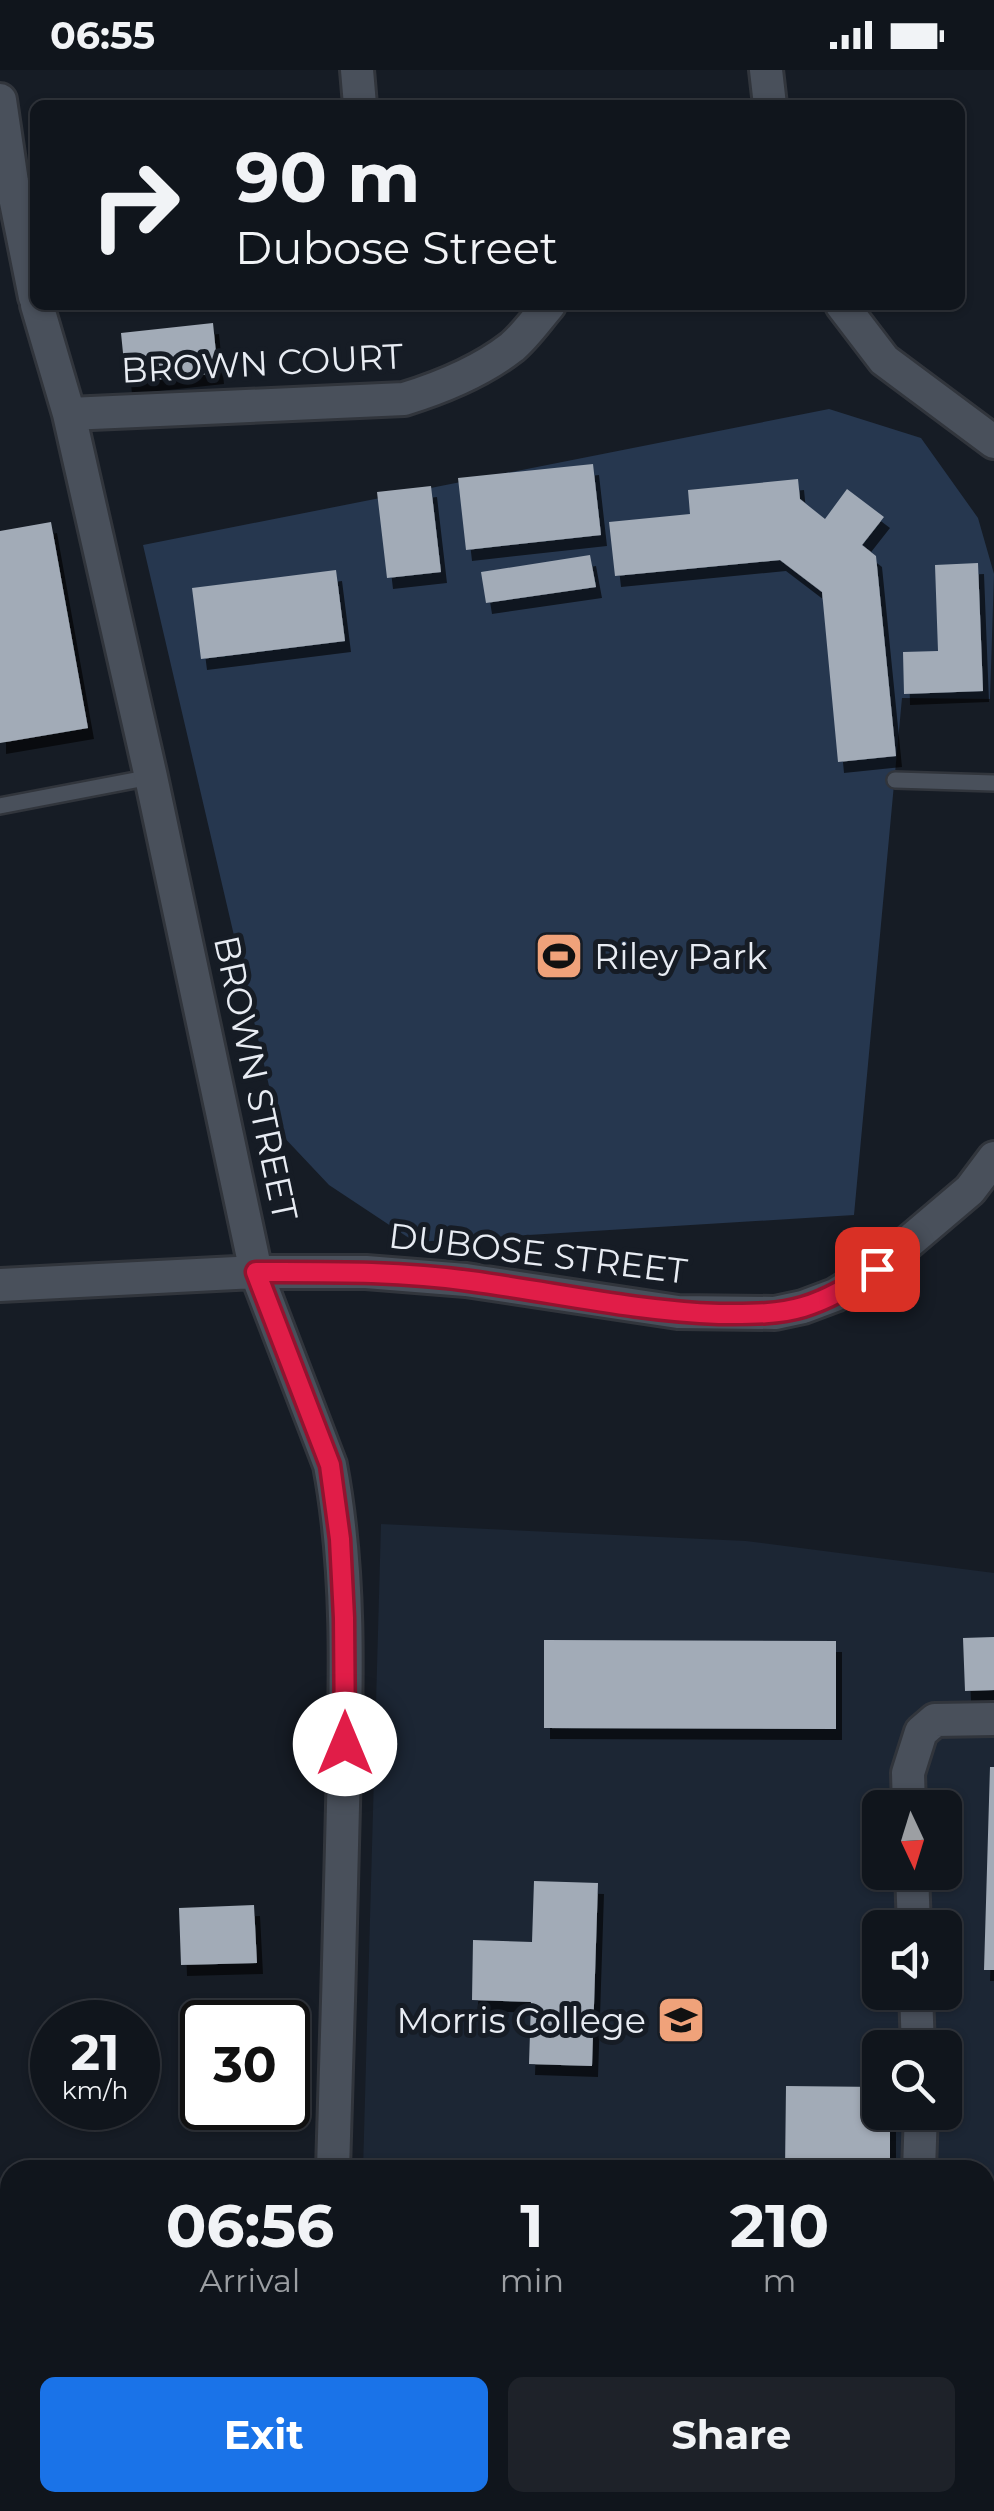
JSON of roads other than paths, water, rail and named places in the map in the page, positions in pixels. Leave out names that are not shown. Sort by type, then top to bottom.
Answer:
[{"type":"street","points":[[357,70],[360,100]]},
{"type":"street","points":[[766,70],[769,100]]},
{"type":"street","points":[[0,100],[30,272]]},
{"type":"street","name":"BROWN STREET","points":[[38,310],[68,414],[151,777],[256,1272],[330,1465],[340,1539],[345,1744],[334,2160]]},
{"type":"street","name":"BROWN COURT","points":[[68,414],[404,399],[442,387],[485,366],[515,345],[545,310]]},
{"type":"street","points":[[846,310],[884,360],[994,442]]},
{"type":"street","name":"DUBOSE STREET","points":[[0,1285],[256,1272],[366,1272],[449,1278],[678,1312],[776,1313],[835,1295],[877,1269],[970,1190],[994,1158]]},
{"type":"street","points":[[908,1790],[908,1773],[921,1732],[934,1720],[994,1719]]},
{"type":"street","points":[[919,2160],[920,2130]]},
{"type":"lane","points":[[0,806],[151,777]]},
{"type":"lane","points":[[895,780],[994,783]]},
{"type":"place","name":"Riley Park","points":[[559,956]]},
{"type":"place","name":"Morris College","points":[[681,2020]]}]
